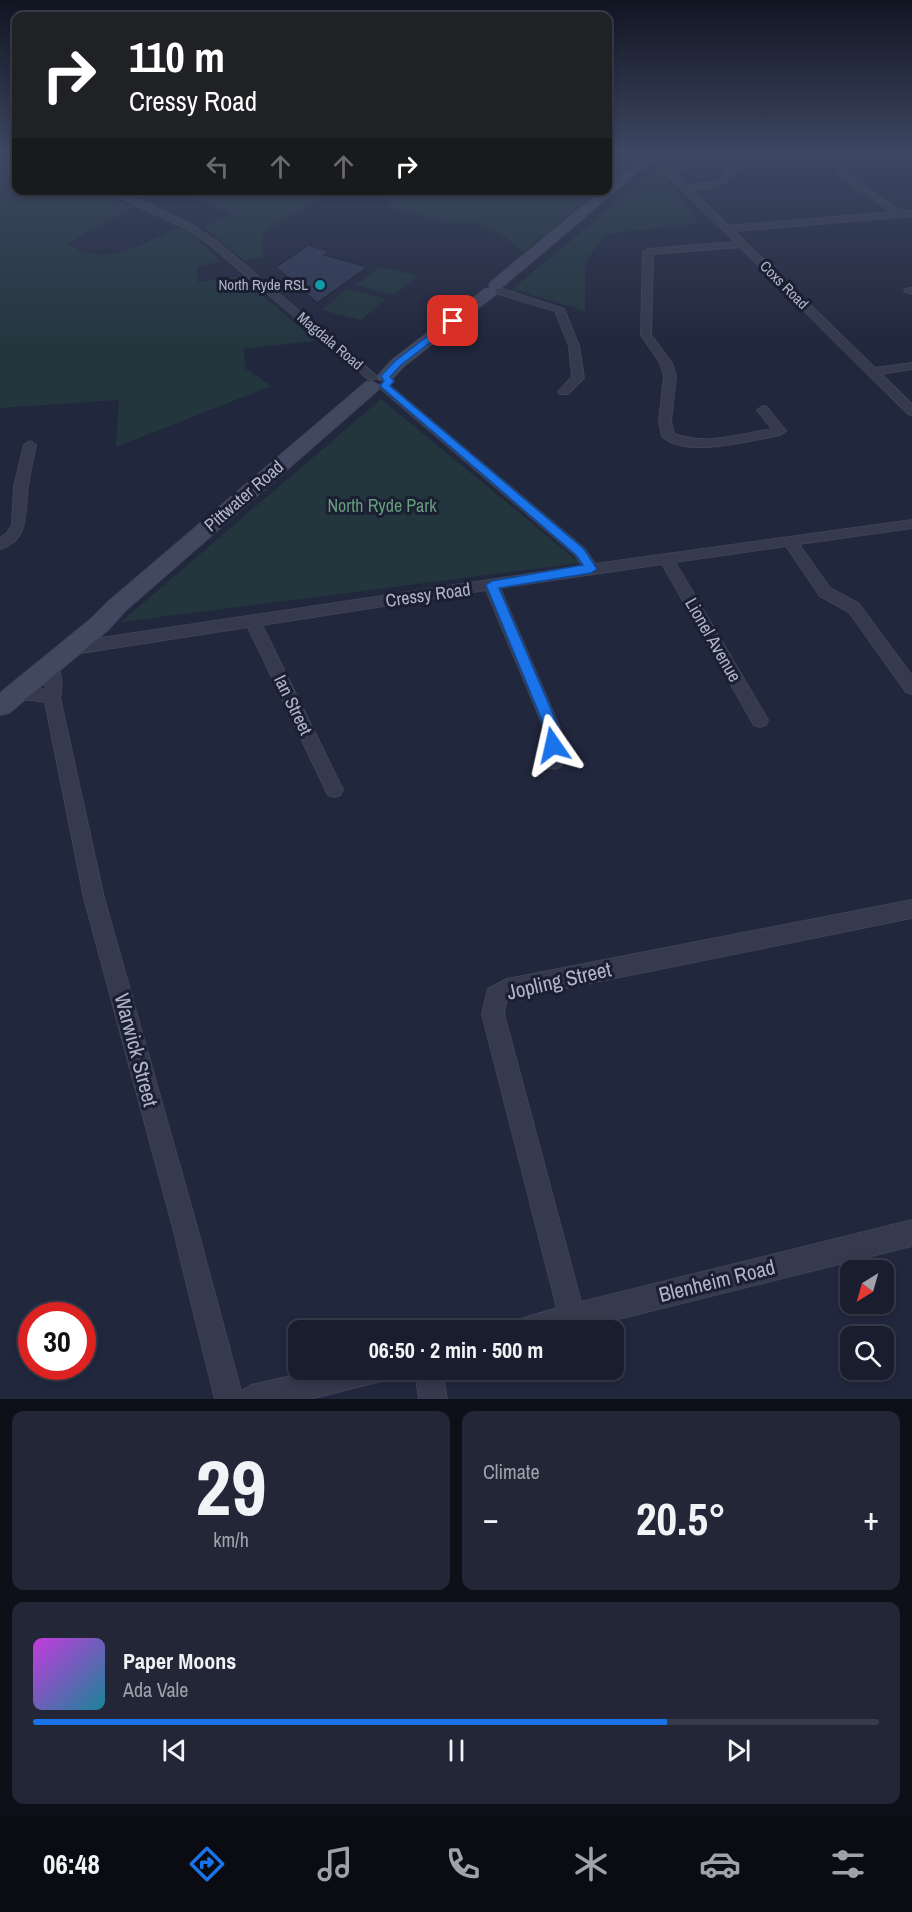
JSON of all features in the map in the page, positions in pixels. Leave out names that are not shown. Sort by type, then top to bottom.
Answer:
[{"type":"main road","name":"Pittwater Road","points":[[4,699],[117,606],[398,363],[495,289],[581,216]]},
{"type":"main road","name":"Pittwater Road","points":[[4,699],[100,624],[117,606]]},
{"type":"street","name":"Magdala Road","points":[[166,216],[206,237],[580,552],[591,569]]},
{"type":"street","name":"Coxs Road","points":[[714,216],[912,411]]},
{"type":"street","points":[[727,229],[874,216]]},
{"type":"street","points":[[742,244],[648,252],[646,335],[666,363],[670,376],[665,422],[668,436],[676,441],[694,444],[780,431],[763,410]]},
{"type":"street","points":[[495,289],[559,309],[574,346],[578,378],[564,392]]},
{"type":"street","points":[[872,372],[912,366]]},
{"type":"street","points":[[663,448],[676,441]]},
{"type":"street","points":[[0,544],[12,536],[19,525],[21,488],[30,445]]},
{"type":"street","name":"Cressy Road","points":[[68,649],[591,569],[912,524]]},
{"type":"street","points":[[789,541],[825,592],[854,608],[904,663],[912,688]]},
{"type":"street","name":"Lionel Avenue","points":[[667,560],[760,720]]},
{"type":"street","points":[[492,585],[552,728],[554,762]]},
{"type":"street","name":"Ian Street","points":[[253,621],[334,790]]},
{"type":"street","points":[[100,624],[98,629],[104,638],[122,639]]},
{"type":"street","name":"Warwick Street","points":[[50,665],[54,690],[52,699],[94,898],[183,1220],[229,1399]]},
{"type":"street","points":[[4,699],[29,692],[52,699]]},
{"type":"street","name":"Jopling Street","points":[[572,1317],[493,1014],[496,996],[507,989],[912,909]]},
{"type":"street","name":"Blenheim Road","points":[[561,1320],[912,1233]]},
{"type":"street","points":[[251,1399],[332,1380]]},
{"type":"street","points":[[430,1380],[433,1399]]},
{"type":"green space","points":[[0,216],[117,216],[67,243],[80,251],[94,255],[122,252],[178,228],[188,232],[222,262],[197,266],[197,282],[242,277],[315,341],[244,349],[245,368],[271,386],[116,447],[119,400],[0,408]]},
{"type":"green space","points":[[224,216],[290,216],[263,232],[263,257],[244,260],[204,227]]},
{"type":"green space","points":[[424,216],[567,216],[524,252],[505,237],[472,222],[456,224]]},
{"type":"green space","points":[[600,216],[694,216],[699,223],[604,234],[585,263],[585,311],[512,289]]},
{"type":"green space","points":[[380,267],[418,276],[394,295],[355,285]]},
{"type":"green space","points":[[347,289],[386,299],[361,320],[321,310]]},
{"type":"green space","name":"North Ryde Park","points":[[381,399],[580,563],[121,622]]},
{"type":"building","name":"North Ryde RSL","points":[[308,245],[329,251],[324,255],[368,267],[317,303],[276,267]]},
{"type":"place","name":"North Ryde RSL","points":[[320,285]]},
{"type":"route","points":[[453,321],[398,363],[385,376],[390,381],[384,386],[580,552],[589,564],[591,569],[492,585],[552,728],[553,745]]}]
